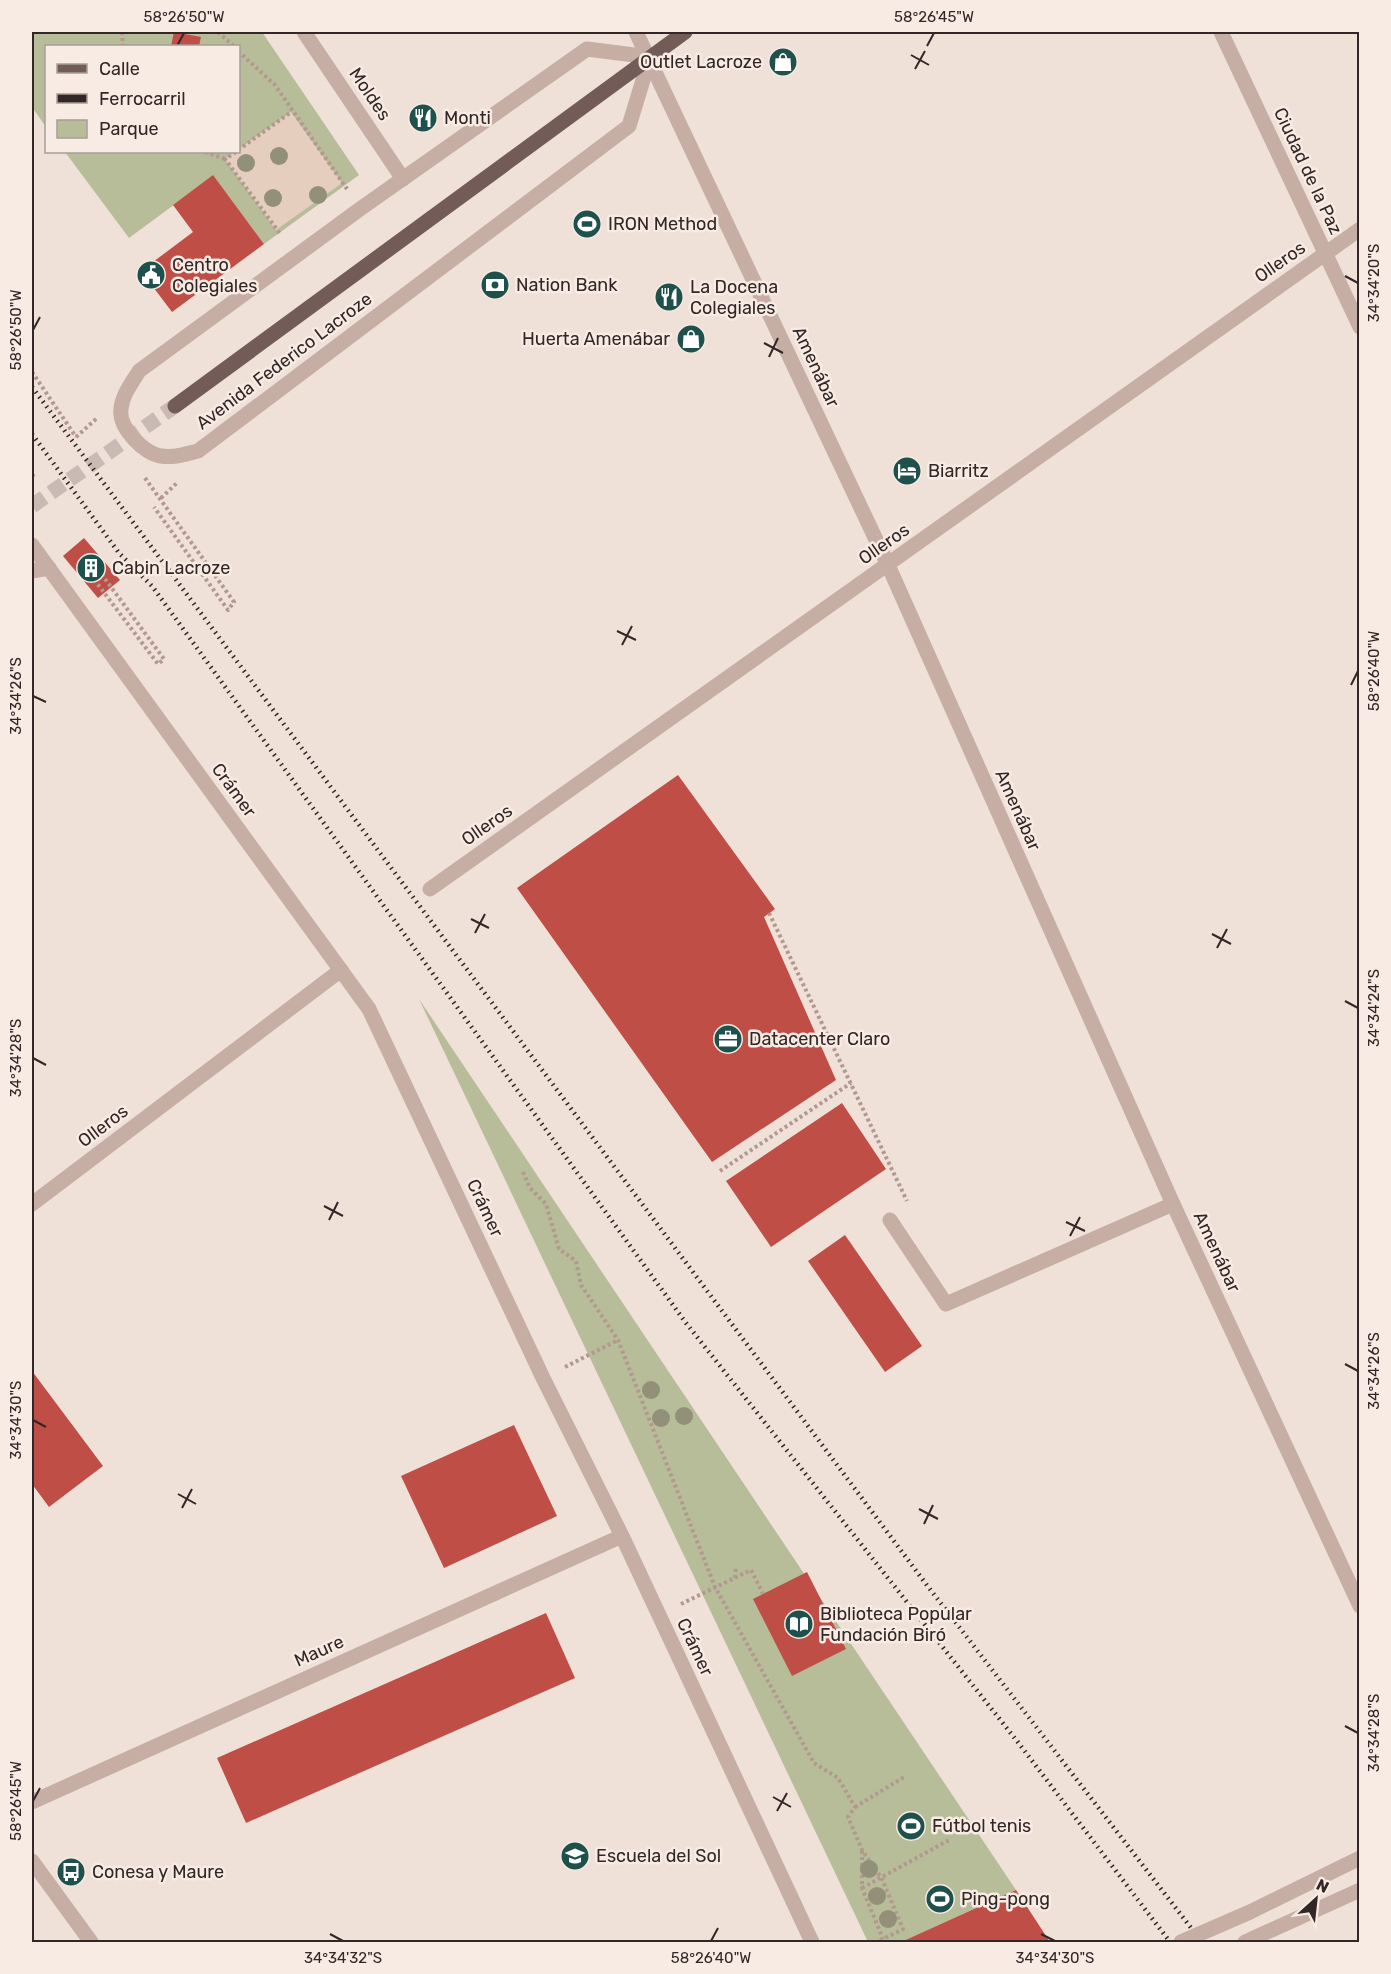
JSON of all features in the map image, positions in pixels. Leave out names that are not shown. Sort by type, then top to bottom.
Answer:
[{"type":"main road","name":"Avenida Federico Lacroze","points":[[175,406],[685,32]]},
{"type":"street","name":"Moldes","points":[[304,32],[403,179]]},
{"type":"street","name":"Amenábar","points":[[636,32],[650,57],[888,566],[1173,1204],[1359,1606]]},
{"type":"street","name":"Ciudad de la Paz","points":[[1221,32],[1359,327]]},
{"type":"street","name":"Avenida Federico Lacroze","points":[[587,49],[650,57],[629,126],[198,451],[177,457],[158,456],[138,442],[122,423],[120,410],[126,392],[139,371],[360,209],[587,49]]},
{"type":"street","name":"Olleros","points":[[430,889],[888,566],[1359,229]]},
{"type":"street","name":"Crámer","points":[[32,545],[369,1009],[543,1378],[622,1536],[812,1942]]},
{"type":"street","points":[[32,571],[49,568]]},
{"type":"street","name":"Olleros","points":[[32,1204],[342,970]]},
{"type":"street","points":[[890,1220],[946,1304],[1173,1204]]},
{"type":"street","name":"Maure","points":[[32,1802],[622,1536]]},
{"type":"street","points":[[1181,1942],[1359,1858]]},
{"type":"street","points":[[32,1861],[91,1942]]},
{"type":"street","points":[[1252,1940],[1359,1890]]},
{"type":"path","points":[[218,32],[233,45]]},
{"type":"path","points":[[240,53],[275,86],[360,209]]},
{"type":"path","points":[[240,149],[291,112]]},
{"type":"path","points":[[208,153],[225,159],[297,255]]},
{"type":"path","points":[[225,159],[234,153]]},
{"type":"path","points":[[32,372],[75,438]]},
{"type":"path","points":[[147,489],[158,479]]},
{"type":"path","points":[[154,507],[228,610],[234,602],[161,498]]},
{"type":"path","points":[[90,574],[159,664],[164,659],[97,568]]},
{"type":"path","points":[[769,913],[908,1203],[890,1220]]},
{"type":"path","points":[[720,1172],[851,1083]]},
{"type":"path","points":[[523,1172],[530,1188],[546,1204],[559,1249],[576,1261],[581,1285],[618,1340],[715,1587],[814,1763],[838,1778],[855,1807]]},
{"type":"path","points":[[543,1378],[618,1340]]},
{"type":"path","points":[[735,1578],[736,1566]]},
{"type":"path","points":[[659,1615],[751,1570],[763,1594]]},
{"type":"path","points":[[877,1942],[903,1929],[882,1879],[862,1850],[848,1817],[855,1807],[904,1777]]},
{"type":"path","points":[[862,1888],[882,1879],[948,1840]]},
{"type":"path","points":[[862,1850],[862,1888],[883,1939]]},
{"type":"green space","points":[[32,32],[262,32],[359,175],[264,244],[213,176],[129,238],[66,153],[240,153],[240,45],[45,45],[45,126],[32,107]]},
{"type":"green space","points":[[419,999],[1016,1890],[901,1942],[868,1942]]},
{"type":"shaded area","points":[[291,112],[342,183],[276,230],[225,159],[233,153],[240,153],[240,148]]},
{"type":"building","points":[[174,32],[201,37],[199,45],[171,45]]},
{"type":"building","points":[[213,175],[264,244],[172,312],[141,271],[193,232],[173,205]]},
{"type":"building","name":"Cabin Lacroze","points":[[84,538],[120,580],[98,598],[63,556]]},
{"type":"building","points":[[678,775],[775,909],[764,917],[836,1080],[712,1162],[517,888]]},
{"type":"building","points":[[842,1103],[886,1169],[771,1247],[726,1181]]},
{"type":"building","points":[[845,1235],[922,1346],[885,1372],[808,1261]]},
{"type":"building","points":[[32,1371],[103,1466],[49,1507],[32,1484]]},
{"type":"building","points":[[514,1425],[557,1516],[444,1568],[401,1476]]},
{"type":"building","name":"Biblioteca Popular Fundación Biró","points":[[807,1572],[846,1649],[792,1676],[753,1599]]},
{"type":"building","points":[[546,1613],[575,1678],[246,1823],[217,1758]]},
{"type":"building","points":[[1016,1890],[1050,1942],[901,1942]]},
{"type":"tunnel","points":[[32,506],[175,406]]},
{"type":"railway","points":[[32,387],[926,1584],[1202,1942]]},
{"type":"railway","points":[[32,434],[119,553],[152,586],[686,1323],[1017,1741],[1170,1942]]},
{"type":"place","name":"Outlet Lacroze","points":[[783,62]]},
{"type":"place","name":"Monti","points":[[423,118]]},
{"type":"place","name":"IRON Method","points":[[587,224]]},
{"type":"place","name":"Centro Colegiales","points":[[151,275]]},
{"type":"place","name":"Nation Bank","points":[[495,285]]},
{"type":"place","name":"La Docena Colegiales","points":[[669,297]]},
{"type":"place","name":"Huerta Amenábar","points":[[691,339]]},
{"type":"place","name":"Biarritz","points":[[907,471]]},
{"type":"place","name":"Cabin Lacroze","points":[[91,568]]},
{"type":"place","name":"Datacenter Claro","points":[[728,1039]]},
{"type":"place","name":"Biblioteca Popular Fundación Biró","points":[[799,1624]]},
{"type":"place","name":"Fútbol tenis","points":[[911,1826]]},
{"type":"place","name":"Escuela del Sol","points":[[575,1856]]},
{"type":"place","name":"Conesa y Maure","points":[[71,1872]]},
{"type":"place","name":"Ping-pong","points":[[940,1899]]}]
